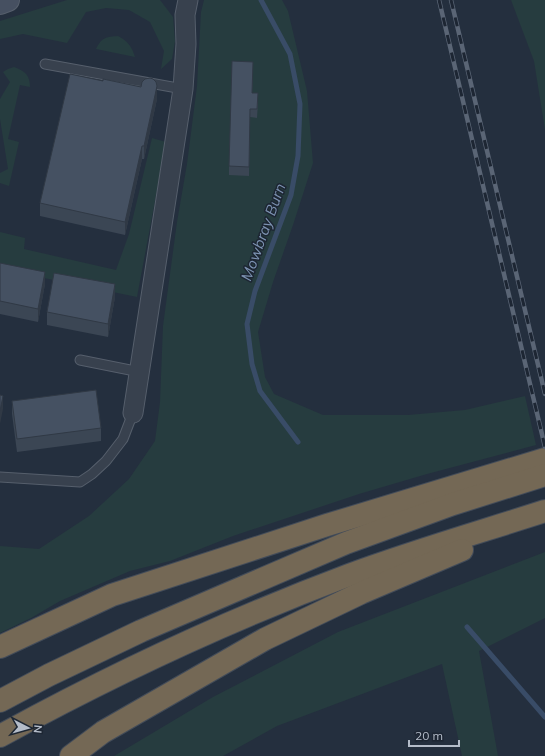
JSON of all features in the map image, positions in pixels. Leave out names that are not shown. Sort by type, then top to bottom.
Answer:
[{"type":"highway","points":[[0,647],[112,595],[320,527],[540,469]]},
{"type":"highway","points":[[0,701],[49,675],[141,631],[346,542],[453,504],[540,469]]},
{"type":"highway","points":[[0,736],[56,705],[152,658],[236,620],[349,575],[463,536],[544,514]]},
{"type":"highway","points":[[71,756],[103,732],[265,639],[361,593],[544,514]]},
{"type":"street","points":[[0,3],[8,0]]},
{"type":"street","points":[[133,413],[183,89],[186,44],[183,5]]},
{"type":"lane","points":[[45,64],[183,89]]},
{"type":"lane","points":[[80,360],[140,372]]},
{"type":"lane","points":[[0,477],[80,482],[92,474],[106,461],[123,439],[133,413]]},
{"type":"green space","points":[[67,0],[160,0],[173,17],[175,41],[172,59],[161,69],[164,51],[150,22],[129,10],[106,8],[86,12],[67,43],[23,34],[0,39],[0,21]]},
{"type":"green space","points":[[204,0],[282,0],[288,11],[307,91],[313,163],[273,282],[258,332],[265,377],[274,394],[323,415],[408,415],[465,410],[525,396],[536,445],[359,494],[233,536],[170,561],[130,571],[60,601],[31,618],[0,633],[0,546],[39,549],[89,516],[129,479],[155,441],[160,402],[163,326],[197,86],[201,12]]},
{"type":"green space","points":[[511,0],[545,0],[545,130],[534,61]]},
{"type":"green space","points":[[118,36],[129,45],[135,57],[96,49],[100,42],[105,38]]},
{"type":"green space","points":[[14,67],[21,70],[28,76],[30,87],[20,85],[8,139],[19,142],[9,186],[0,183],[0,173],[8,169],[0,119],[0,99],[10,82],[3,72]]},
{"type":"green space","points":[[152,138],[166,142],[137,297],[0,269],[0,232],[25,238],[24,249],[116,270],[129,234]]},
{"type":"green space","points":[[545,552],[545,618],[479,651],[498,756],[462,756],[442,664],[277,726],[223,756],[114,756],[213,697],[338,632]]},
{"type":"building","points":[[232,61],[253,62],[252,93],[258,93],[257,109],[250,109],[249,167],[229,166]]},
{"type":"building","points":[[70,74],[141,87],[142,82],[145,79],[150,78],[156,82],[157,86],[144,146],[142,146],[125,222],[40,203]]},
{"type":"building","points":[[0,263],[45,272],[38,309],[0,301]]},
{"type":"building","points":[[54,273],[115,284],[108,324],[47,312]]},
{"type":"building","points":[[96,390],[101,428],[17,439],[12,401]]},
{"type":"building","points":[[0,395],[3,396],[0,411]]},
{"type":"waterway","name":"Mowbray Burn","points":[[261,0],[290,54],[300,104],[298,156],[291,195],[255,291],[247,324],[252,364],[260,391],[298,442]]},
{"type":"waterway","name":"Mowbray Burn","points":[[467,627],[545,717]]},
{"type":"railway","points":[[439,0],[545,447]]},
{"type":"railway","points":[[451,0],[545,394]]}]
